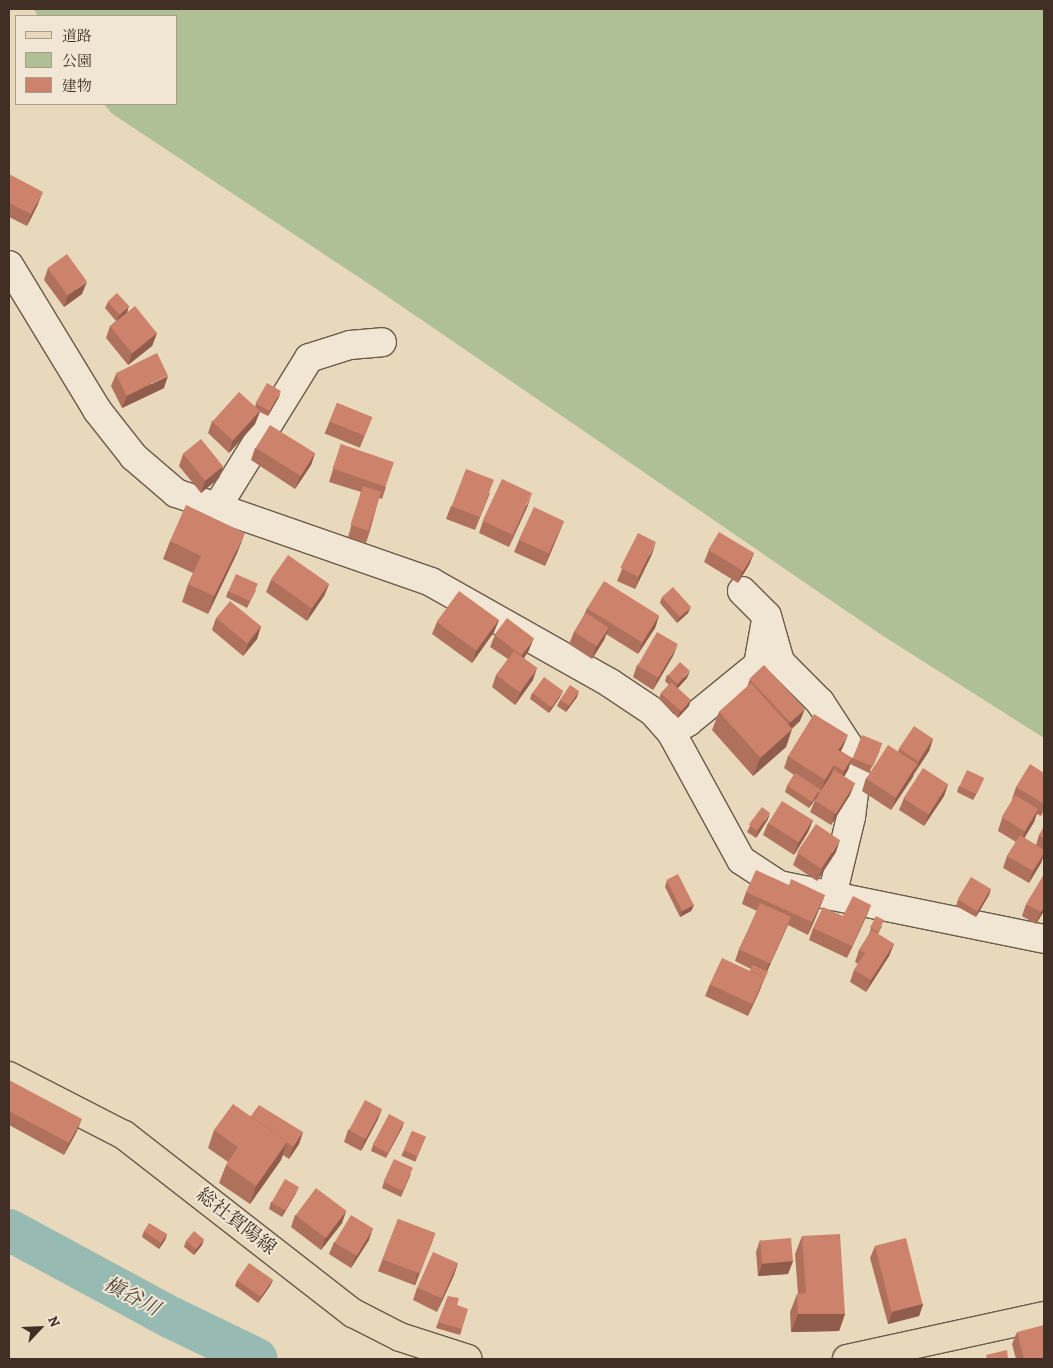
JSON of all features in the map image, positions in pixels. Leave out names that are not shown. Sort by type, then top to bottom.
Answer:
[{"type":"main road","name":"総社賀陽線","points":[[9,1076],[124,1135],[353,1313],[400,1336],[468,1359]]},
{"type":"main road","points":[[847,1359],[1044,1316]]},
{"type":"street","points":[[9,265],[97,410],[134,457],[176,493],[431,582],[610,683],[652,711],[671,732],[741,860],[778,885],[1044,939]]},
{"type":"street","points":[[217,507],[309,358],[350,345],[382,342]]},
{"type":"street","points":[[742,591],[766,616],[780,662],[820,702],[848,745],[845,763],[856,777],[851,817],[832,896]]},
{"type":"street","points":[[671,732],[688,722],[758,666],[766,616]]},
{"type":"green space","points":[[33,9],[1044,9],[1044,738],[880,634],[375,288],[111,113],[105,105],[178,105],[178,15],[37,15]]},
{"type":"building","points":[[9,174],[43,192],[31,214],[9,203]]},
{"type":"building","points":[[67,254],[87,282],[68,296],[48,268]]},
{"type":"building","points":[[117,293],[129,306],[120,315],[107,302]]},
{"type":"building","points":[[135,306],[157,333],[132,353],[110,326]]},
{"type":"building","points":[[157,353],[168,375],[127,396],[116,373]]},
{"type":"building","points":[[267,383],[281,391],[269,411],[256,403]]},
{"type":"building","points":[[239,392],[260,411],[233,440],[212,422]]},
{"type":"building","points":[[337,403],[372,417],[365,436],[330,422]]},
{"type":"building","points":[[270,425],[315,453],[301,476],[256,448]]},
{"type":"building","points":[[201,439],[223,466],[205,481],[183,453]]},
{"type":"building","points":[[341,444],[394,462],[385,487],[333,469]]},
{"type":"building","points":[[466,469],[494,480],[480,517],[452,506]]},
{"type":"building","points":[[502,479],[532,493],[512,535],[483,521]]},
{"type":"building","points":[[363,486],[381,492],[368,531],[350,525]]},
{"type":"building","points":[[186,505],[245,533],[214,596],[188,584],[201,556],[170,541]]},
{"type":"building","points":[[534,507],[564,521],[549,554],[519,540]]},
{"type":"building","points":[[719,532],[754,553],[743,571],[708,550]]},
{"type":"building","points":[[638,533],[656,542],[638,577],[620,568]]},
{"type":"building","points":[[288,555],[329,584],[312,608],[271,580]]},
{"type":"building","points":[[236,574],[258,584],[250,601],[228,591]]},
{"type":"building","points":[[604,581],[659,615],[642,643],[587,608]]},
{"type":"building","points":[[673,587],[691,607],[680,617],[662,597]]},
{"type":"building","points":[[459,591],[499,620],[476,651],[437,622]]},
{"type":"building","points":[[230,601],[261,626],[247,643],[216,618]]},
{"type":"building","points":[[586,613],[609,628],[597,646],[574,631]]},
{"type":"building","points":[[507,618],[534,638],[522,655],[494,635]]},
{"type":"building","points":[[657,632],[678,644],[658,678],[638,666]]},
{"type":"building","points":[[514,651],[537,668],[520,692],[496,675]]},
{"type":"building","points":[[680,662],[690,671],[678,684],[668,675]]},
{"type":"building","points":[[764,665],[805,709],[790,723],[749,679]]},
{"type":"building","points":[[544,677],[563,691],[552,707],[532,693]]},
{"type":"building","points":[[671,682],[691,700],[681,711],[661,693]]},
{"type":"building","points":[[751,683],[792,729],[761,758],[719,712]]},
{"type":"building","points":[[570,685],[579,691],[569,706],[560,700]]},
{"type":"building","points":[[814,714],[848,735],[838,750],[852,758],[844,771],[834,765],[825,780],[788,756]]},
{"type":"building","points":[[914,726],[933,739],[918,761],[899,748]]},
{"type":"building","points":[[862,735],[882,743],[873,766],[853,758]]},
{"type":"building","points":[[888,745],[917,764],[896,798],[866,779]]},
{"type":"building","points":[[1030,764],[1044,773],[1044,804],[1016,787]]},
{"type":"building","points":[[923,768],[948,784],[929,815],[903,798]]},
{"type":"building","points":[[834,770],[855,783],[836,814],[815,801]]},
{"type":"building","points":[[967,770],[984,778],[977,794],[959,786]]},
{"type":"building","points":[[795,773],[820,789],[812,802],[787,786]]},
{"type":"building","points":[[1015,795],[1038,809],[1025,831],[1002,817]]},
{"type":"building","points":[[782,801],[813,820],[799,842],[768,823]]},
{"type":"building","points":[[762,807],[770,813],[757,831],[749,825]]},
{"type":"building","points":[[816,824],[840,840],[821,868],[797,852]]},
{"type":"building","points":[[1044,827],[1044,838],[1039,835]]},
{"type":"building","points":[[1020,835],[1044,850],[1033,871],[1007,856]]},
{"type":"building","points":[[756,870],[789,885],[791,879],[825,895],[812,922],[746,892]]},
{"type":"building","points":[[678,874],[694,905],[682,911],[666,880]]},
{"type":"building","points":[[1044,874],[1044,906],[1041,912],[1026,904]]},
{"type":"building","points":[[971,877],[991,889],[977,911],[958,899]]},
{"type":"building","points":[[853,896],[871,905],[852,946],[813,928],[823,907],[843,916]]},
{"type":"building","points":[[760,903],[791,917],[770,963],[739,950]]},
{"type":"building","points":[[876,916],[884,920],[878,932],[870,928]]},
{"type":"building","points":[[872,930],[894,944],[871,980],[854,970],[865,953],[859,950]]},
{"type":"building","points":[[722,958],[765,978],[752,1004],[710,984]]},
{"type":"building","points":[[753,965],[768,972],[765,978],[750,970]]},
{"type":"building","points":[[9,1080],[82,1119],[69,1143],[9,1111]]},
{"type":"building","points":[[365,1100],[382,1109],[366,1139],[349,1130]]},
{"type":"building","points":[[233,1104],[287,1142],[256,1186],[226,1165],[238,1147],[214,1130]]},
{"type":"building","points":[[259,1105],[303,1132],[293,1147],[251,1116]]},
{"type":"building","points":[[389,1114],[404,1122],[388,1153],[373,1145]]},
{"type":"building","points":[[412,1131],[426,1137],[418,1156],[404,1150]]},
{"type":"building","points":[[394,1159],[413,1168],[402,1191],[383,1182]]},
{"type":"building","points":[[285,1179],[299,1187],[285,1210],[271,1202]]},
{"type":"building","points":[[316,1188],[346,1211],[326,1238],[296,1215]]},
{"type":"building","points":[[351,1215],[373,1228],[357,1256],[335,1242]]},
{"type":"building","points":[[398,1219],[435,1233],[420,1273],[383,1259]]},
{"type":"building","points":[[149,1223],[167,1234],[161,1243],[144,1231]]},
{"type":"building","points":[[194,1231],[204,1239],[196,1249],[186,1241]]},
{"type":"building","points":[[840,1234],[845,1314],[798,1314],[797,1294],[806,1293],[802,1236]]},
{"type":"building","points":[[791,1238],[793,1261],[762,1264],[760,1241]]},
{"type":"building","points":[[906,1238],[922,1304],[891,1312],[875,1246]]},
{"type":"building","points":[[433,1252],[458,1263],[442,1299],[417,1288]]},
{"type":"building","points":[[249,1263],[273,1280],[261,1297],[237,1280]]},
{"type":"building","points":[[448,1296],[459,1298],[457,1305],[468,1309],[462,1329],[438,1322]]},
{"type":"building","points":[[1044,1325],[1044,1359],[1024,1359],[1017,1332]]},
{"type":"building","points":[[1007,1350],[1008,1359],[987,1359],[986,1355]]},
{"type":"waterway","name":"槇谷川","points":[[9,1230],[172,1318],[257,1359]]}]
